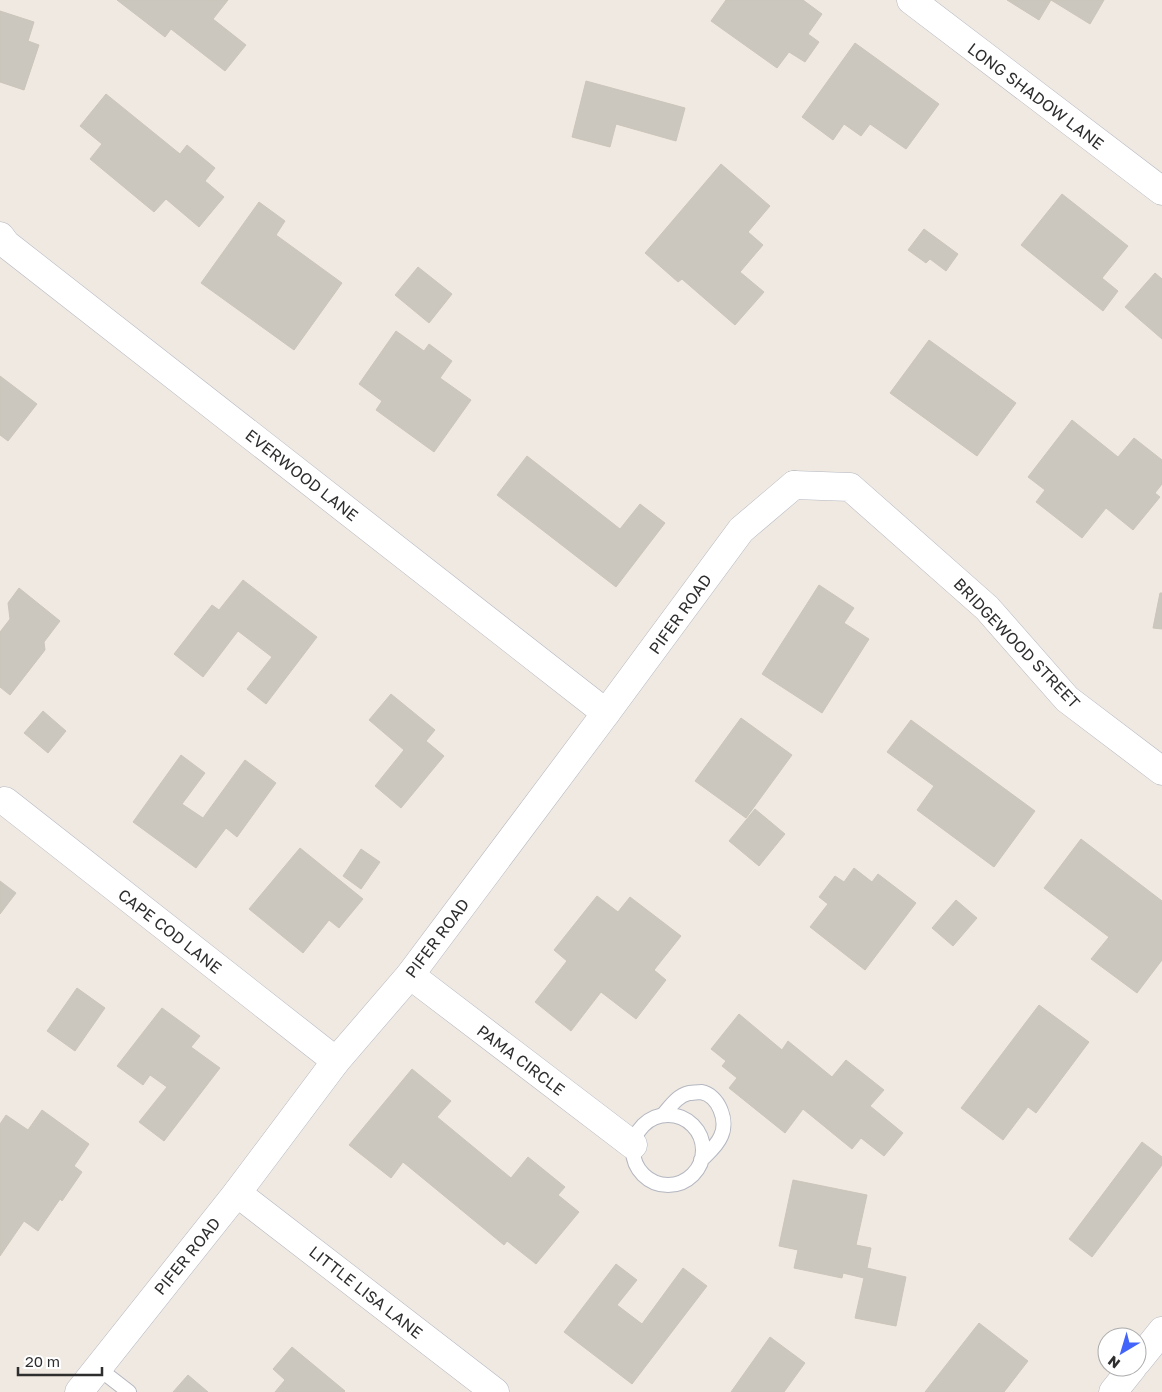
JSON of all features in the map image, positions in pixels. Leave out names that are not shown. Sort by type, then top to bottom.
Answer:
[{"type":"street","name":"LONG SHADOW LANE","points":[[911,0],[1162,192]]},
{"type":"street","name":"EVERWOOD LANE","points":[[0,236],[6,244],[606,713]]},
{"type":"street","name":"PIFER ROAD","points":[[79,1392],[237,1192],[336,1062],[410,975],[741,530],[794,485]]},
{"type":"street","name":"BRIDGEWOOD STREET","points":[[794,485],[850,487],[986,608],[1067,699],[1162,771]]},
{"type":"street","name":"CAPE COD LANE","points":[[5,802],[336,1062]]},
{"type":"street","name":"PAMA CIRCLE","points":[[410,975],[633,1145]]},
{"type":"street","name":"LITTLE LISA LANE","points":[[237,1192],[495,1392]]},
{"type":"street","points":[[1147,1350],[1162,1331]]},
{"type":"street","points":[[1113,1392],[1125,1377]]},
{"type":"lane","points":[[663,1115],[676,1100],[688,1094],[701,1092],[713,1098],[721,1111],[722,1136],[687,1179],[676,1184],[664,1185],[653,1182],[644,1175],[637,1166],[633,1156],[636,1134],[643,1125],[663,1115],[674,1116],[693,1126],[700,1136],[701,1160]]},
{"type":"lane","points":[[98,1368],[129,1392]]},
{"type":"building","points":[[117,0],[228,0],[213,19],[246,45],[225,71],[171,29],[165,37]]},
{"type":"building","points":[[726,0],[803,0],[822,14],[808,34],[819,42],[805,62],[789,52],[777,68],[711,21]]},
{"type":"building","points":[[1007,0],[1051,0],[1039,20]]},
{"type":"building","points":[[1051,0],[1104,0],[1090,24]]},
{"type":"building","points":[[0,11],[34,22],[28,41],[39,45],[24,90],[0,82]]},
{"type":"building","points":[[855,43],[939,104],[906,149],[870,124],[861,136],[844,124],[833,140],[802,117]]},
{"type":"building","points":[[586,81],[685,108],[676,141],[616,124],[610,147],[572,137]]},
{"type":"building","points":[[106,94],[180,154],[187,145],[215,168],[205,181],[224,197],[199,227],[166,199],[154,212],[90,159],[102,144],[80,126]]},
{"type":"building","points":[[721,164],[770,206],[748,232],[763,245],[740,272],[764,292],[735,325],[682,279],[678,282],[645,253]]},
{"type":"building","points":[[1062,194],[1128,246],[1102,278],[1118,291],[1103,311],[1021,245]]},
{"type":"building","points":[[259,202],[285,221],[276,235],[342,283],[294,350],[201,283]]},
{"type":"building","points":[[924,229],[958,254],[946,271],[930,259],[926,263],[908,250]]},
{"type":"building","points":[[418,267],[452,294],[429,323],[395,295]]},
{"type":"building","points":[[1155,273],[1162,279],[1162,339],[1125,307]]},
{"type":"building","points":[[396,331],[424,351],[429,344],[452,361],[440,378],[471,400],[434,452],[376,410],[382,401],[359,384]]},
{"type":"building","points":[[929,340],[1016,403],[977,456],[890,393]]},
{"type":"building","points":[[0,376],[37,404],[8,441],[0,435]]},
{"type":"building","points":[[1072,420],[1118,457],[1134,438],[1162,460],[1162,484],[1155,493],[1160,497],[1133,530],[1106,508],[1082,538],[1036,502],[1045,490],[1028,477]]},
{"type":"building","points":[[527,456],[620,529],[640,504],[665,523],[616,587],[497,495]]},
{"type":"building","points":[[243,580],[317,637],[266,704],[247,689],[272,657],[238,631],[203,677],[174,654],[212,605],[219,610]]},
{"type":"building","points":[[819,585],[854,608],[844,623],[869,639],[822,713],[762,674]]},
{"type":"building","points":[[19,588],[60,621],[44,642],[45,650],[10,695],[0,687],[0,632],[10,619],[8,603]]},
{"type":"building","points":[[1160,593],[1162,593],[1162,629],[1153,628]]},
{"type":"building","points":[[391,694],[435,730],[426,741],[444,756],[401,808],[375,786],[404,750],[369,720]]},
{"type":"building","points":[[43,711],[66,731],[48,753],[24,733]]},
{"type":"building","points":[[741,718],[792,755],[746,818],[695,781]]},
{"type":"building","points":[[911,720],[1035,811],[994,867],[917,810],[934,786],[887,752]]},
{"type":"building","points":[[181,755],[205,773],[182,804],[203,818],[245,760],[276,783],[237,837],[226,828],[196,868],[133,822]]},
{"type":"building","points":[[755,809],[785,834],[759,866],[729,841]]},
{"type":"building","points":[[1081,839],[1162,901],[1162,960],[1137,993],[1091,959],[1109,937],[1044,888]]},
{"type":"building","points":[[300,848],[363,899],[339,928],[329,920],[303,953],[249,909]]},
{"type":"building","points":[[361,849],[380,862],[361,889],[343,876]]},
{"type":"building","points":[[854,868],[872,882],[878,874],[916,903],[865,970],[810,927],[828,904],[819,897],[835,876],[844,882]]},
{"type":"building","points":[[0,881],[16,893],[0,914]]},
{"type":"building","points":[[597,896],[618,912],[630,897],[681,936],[654,970],[666,980],[636,1019],[601,992],[571,1031],[535,1002],[567,961],[554,950]]},
{"type":"building","points":[[956,900],[977,918],[953,946],[932,928]]},
{"type":"building","points":[[77,988],[105,1008],[75,1051],[47,1031]]},
{"type":"building","points":[[1039,1005],[1089,1042],[1036,1113],[1028,1107],[1003,1140],[961,1108]]},
{"type":"building","points":[[162,1008],[200,1036],[191,1047],[220,1068],[164,1141],[139,1122],[167,1087],[150,1075],[143,1085],[117,1066]]},
{"type":"building","points":[[739,1014],[782,1050],[788,1041],[832,1077],[846,1060],[884,1090],[870,1106],[903,1133],[884,1156],[861,1138],[852,1149],[803,1109],[785,1133],[729,1088],[737,1078],[722,1066],[726,1061],[711,1049]]},
{"type":"building","points":[[412,1069],[451,1101],[437,1117],[511,1178],[528,1157],[565,1187],[558,1195],[579,1212],[536,1264],[507,1241],[504,1245],[403,1162],[391,1178],[349,1145]]},
{"type":"building","points":[[42,1110],[89,1144],[74,1166],[82,1172],[38,1231],[24,1221],[0,1256],[0,1124],[6,1115],[28,1130]]},
{"type":"building","points":[[1142,1142],[1162,1157],[1162,1165],[1092,1257],[1069,1239]]},
{"type":"building","points":[[793,1180],[867,1195],[856,1245],[871,1248],[867,1268],[906,1277],[896,1326],[855,1318],[864,1278],[843,1273],[842,1278],[794,1268],[798,1250],[779,1246]]},
{"type":"building","points":[[616,1264],[637,1280],[617,1305],[642,1324],[683,1268],[707,1286],[632,1384],[564,1332]]},
{"type":"building","points":[[979,1323],[1028,1361],[1004,1392],[925,1392]]},
{"type":"building","points":[[770,1337],[805,1363],[784,1392],[731,1392]]},
{"type":"building","points":[[292,1347],[345,1391],[275,1392],[285,1380],[273,1369]]},
{"type":"building","points":[[188,1375],[208,1392],[173,1392]]}]
